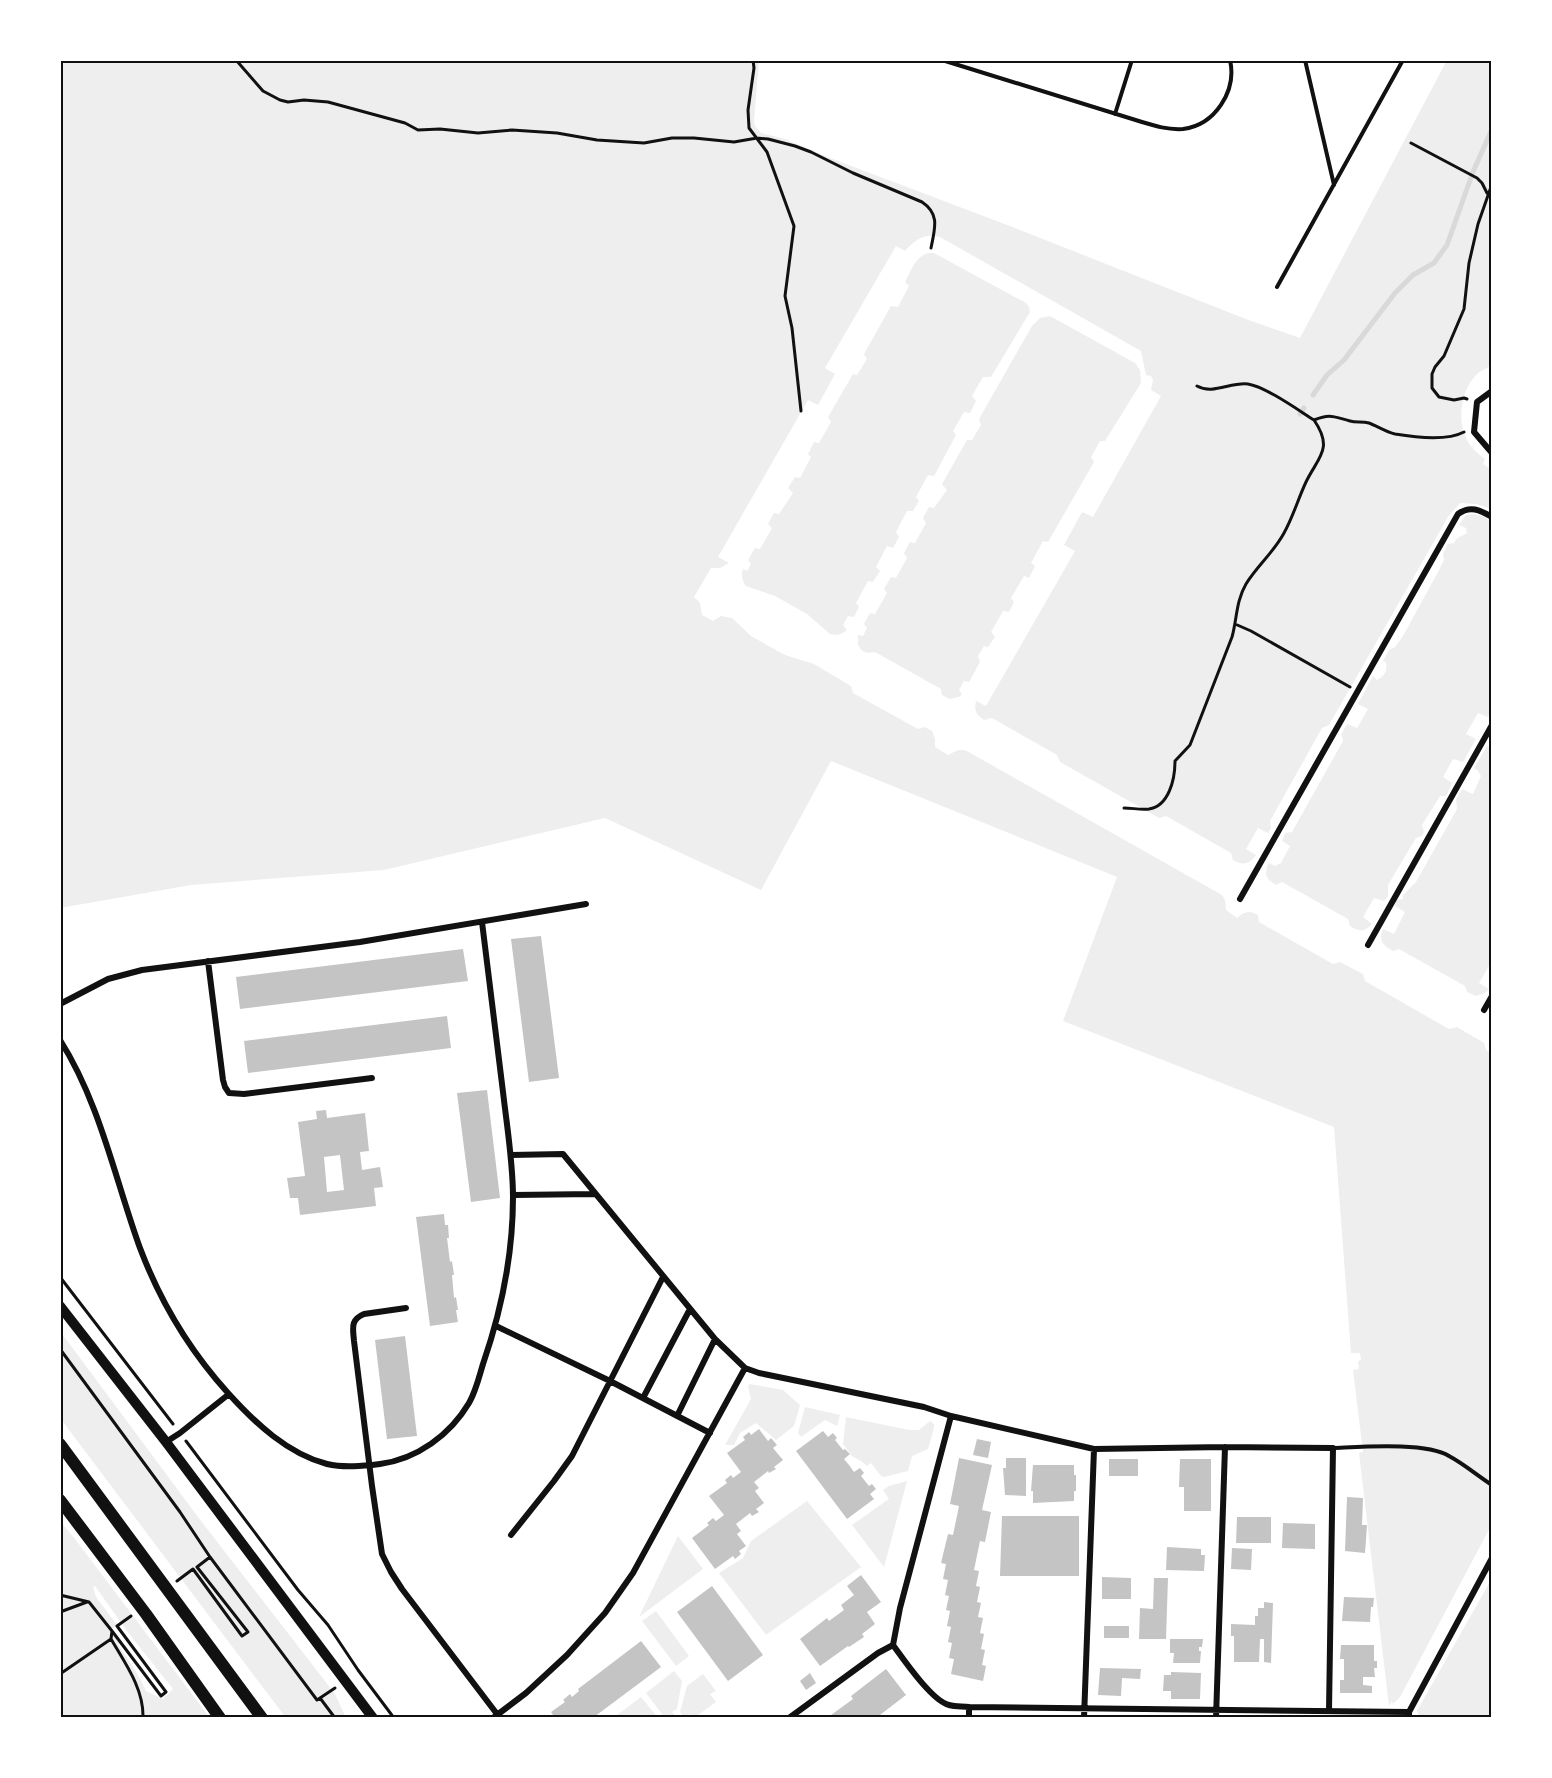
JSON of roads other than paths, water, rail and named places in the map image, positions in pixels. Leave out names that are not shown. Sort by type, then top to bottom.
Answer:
[{"type":"highway","points":[[60,1444],[262,1718]]},
{"type":"highway","points":[[60,1500],[146,1614],[220,1718]]},
{"type":"main road","points":[[60,1306],[373,1718]]},
{"type":"street","points":[[1492,391],[1477,402],[1474,432],[1492,453]]},
{"type":"street","points":[[1240,899],[1458,514],[1464,509],[1472,508],[1492,517]]},
{"type":"street","points":[[1368,945],[1492,725]]},
{"type":"street","points":[[60,1004],[108,979],[125,974],[360,942],[586,904]]},
{"type":"street","points":[[60,1040],[87,1090],[154,1282],[168,1310],[205,1366],[229,1394],[274,1437],[307,1457],[330,1465],[369,1465],[392,1462],[412,1455],[434,1443],[453,1424],[470,1401],[496,1326],[506,1287],[512,1224],[511,1155],[482,922]]},
{"type":"street","points":[[208,961],[223,1080],[229,1093],[244,1094],[372,1078]]},
{"type":"street","points":[[1484,1010],[1492,996]]},
{"type":"street","points":[[511,1155],[563,1154],[715,1339],[744,1368],[924,1407],[951,1416],[1094,1449],[1333,1448],[1329,1711]]},
{"type":"street","points":[[513,1195],[595,1194]]},
{"type":"street","points":[[511,1535],[572,1456],[663,1276]]},
{"type":"street","points":[[406,1308],[364,1314],[357,1317],[353,1324],[382,1554],[390,1572],[497,1717],[567,1655],[604,1613],[633,1573],[744,1368]]},
{"type":"street","points":[[644,1398],[690,1309]]},
{"type":"street","points":[[496,1326],[710,1433]]},
{"type":"street","points":[[677,1416],[715,1339]]},
{"type":"street","points":[[165,1442],[229,1394]]},
{"type":"street","points":[[951,1416],[900,1608],[893,1645],[935,1697],[947,1705],[1329,1711],[1409,1715],[1492,1558]]},
{"type":"street","points":[[1216,1718],[1225,1447]]},
{"type":"street","points":[[1084,1718],[1094,1449]]},
{"type":"street","points":[[789,1718],[878,1653],[893,1645]]},
{"type":"street","points":[[969,1707],[969,1718]]},
{"type":"lane","points":[[942,60],[1115,114],[1172,129],[1197,125],[1216,111],[1226,96],[1231,80],[1230,60]]},
{"type":"lane","points":[[1115,114],[1132,60]]},
{"type":"lane","points":[[1305,60],[1334,185]]},
{"type":"lane","points":[[1277,287],[1403,60]]},
{"type":"lane","points":[[1333,1448],[1386,1446],[1428,1449],[1448,1455],[1492,1485]]},
{"type":"waterway","points":[[1313,395],[1327,375],[1344,360],[1395,293],[1413,275],[1434,263],[1447,245],[1473,172],[1492,129]]},
{"type":"waterway","points":[[1300,414],[1304,408]]}]
